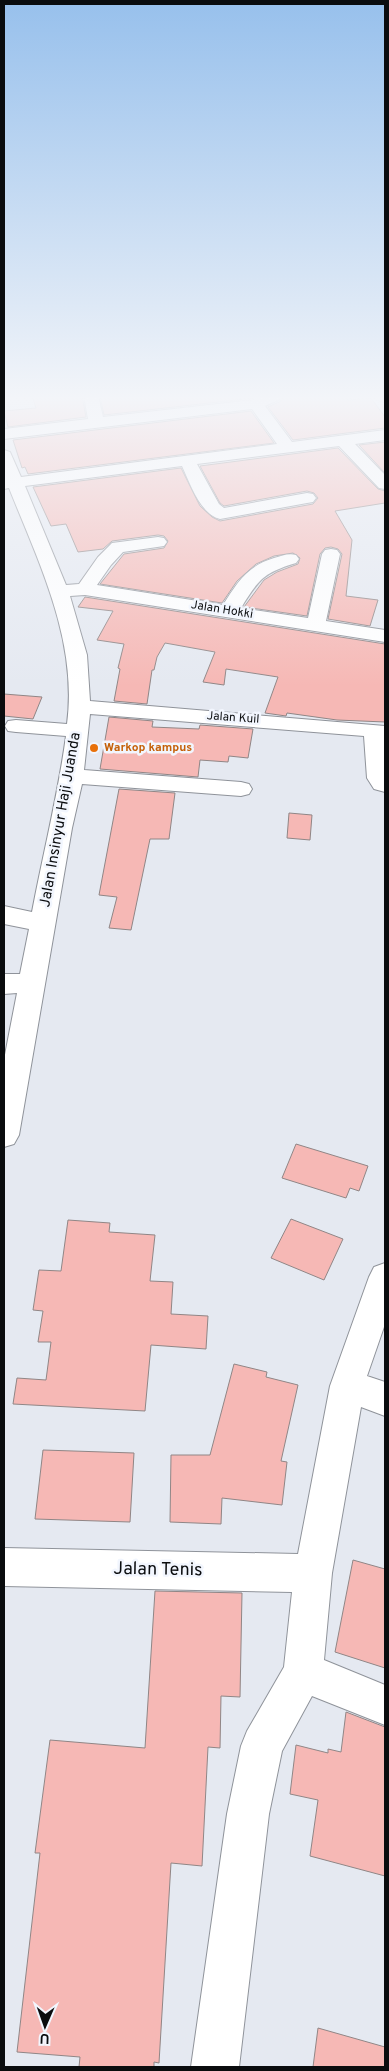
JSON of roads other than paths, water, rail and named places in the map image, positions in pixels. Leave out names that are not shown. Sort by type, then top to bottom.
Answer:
[{"type":"street","name":"Jalan Insinyur Haji Juanda","points":[[4,1135],[60,828],[72,776],[80,707],[77,655],[59,591],[13,493]]},
{"type":"street","points":[[204,493],[212,507],[220,514],[307,498]]},
{"type":"street","points":[[85,589],[104,561],[118,547],[158,542]]},
{"type":"street","points":[[316,624],[331,554]]},
{"type":"street","points":[[229,611],[252,574],[262,567],[290,559]]},
{"type":"street","name":"Jalan Hokki","points":[[59,591],[85,589],[385,636]]},
{"type":"street","name":"Jalan Kuil","points":[[80,707],[318,725],[380,732]]},
{"type":"street","points":[[16,726],[78,731]]},
{"type":"street","points":[[380,732],[378,778],[385,785]]},
{"type":"street","points":[[72,776],[240,789]]},
{"type":"street","points":[[4,915],[42,924]]},
{"type":"street","points":[[4,984],[32,982]]},
{"type":"street","points":[[215,2067],[248,1814],[262,1746],[303,1672],[313,1573],[347,1386],[384,1285]]},
{"type":"street","points":[[347,1386],[385,1399]]},
{"type":"street","name":"Jalan Tenis","points":[[4,1567],[313,1573]]},
{"type":"street","points":[[303,1672],[385,1704]]},
{"type":"place","name":"Warkop kampus","points":[[94,748]]}]
